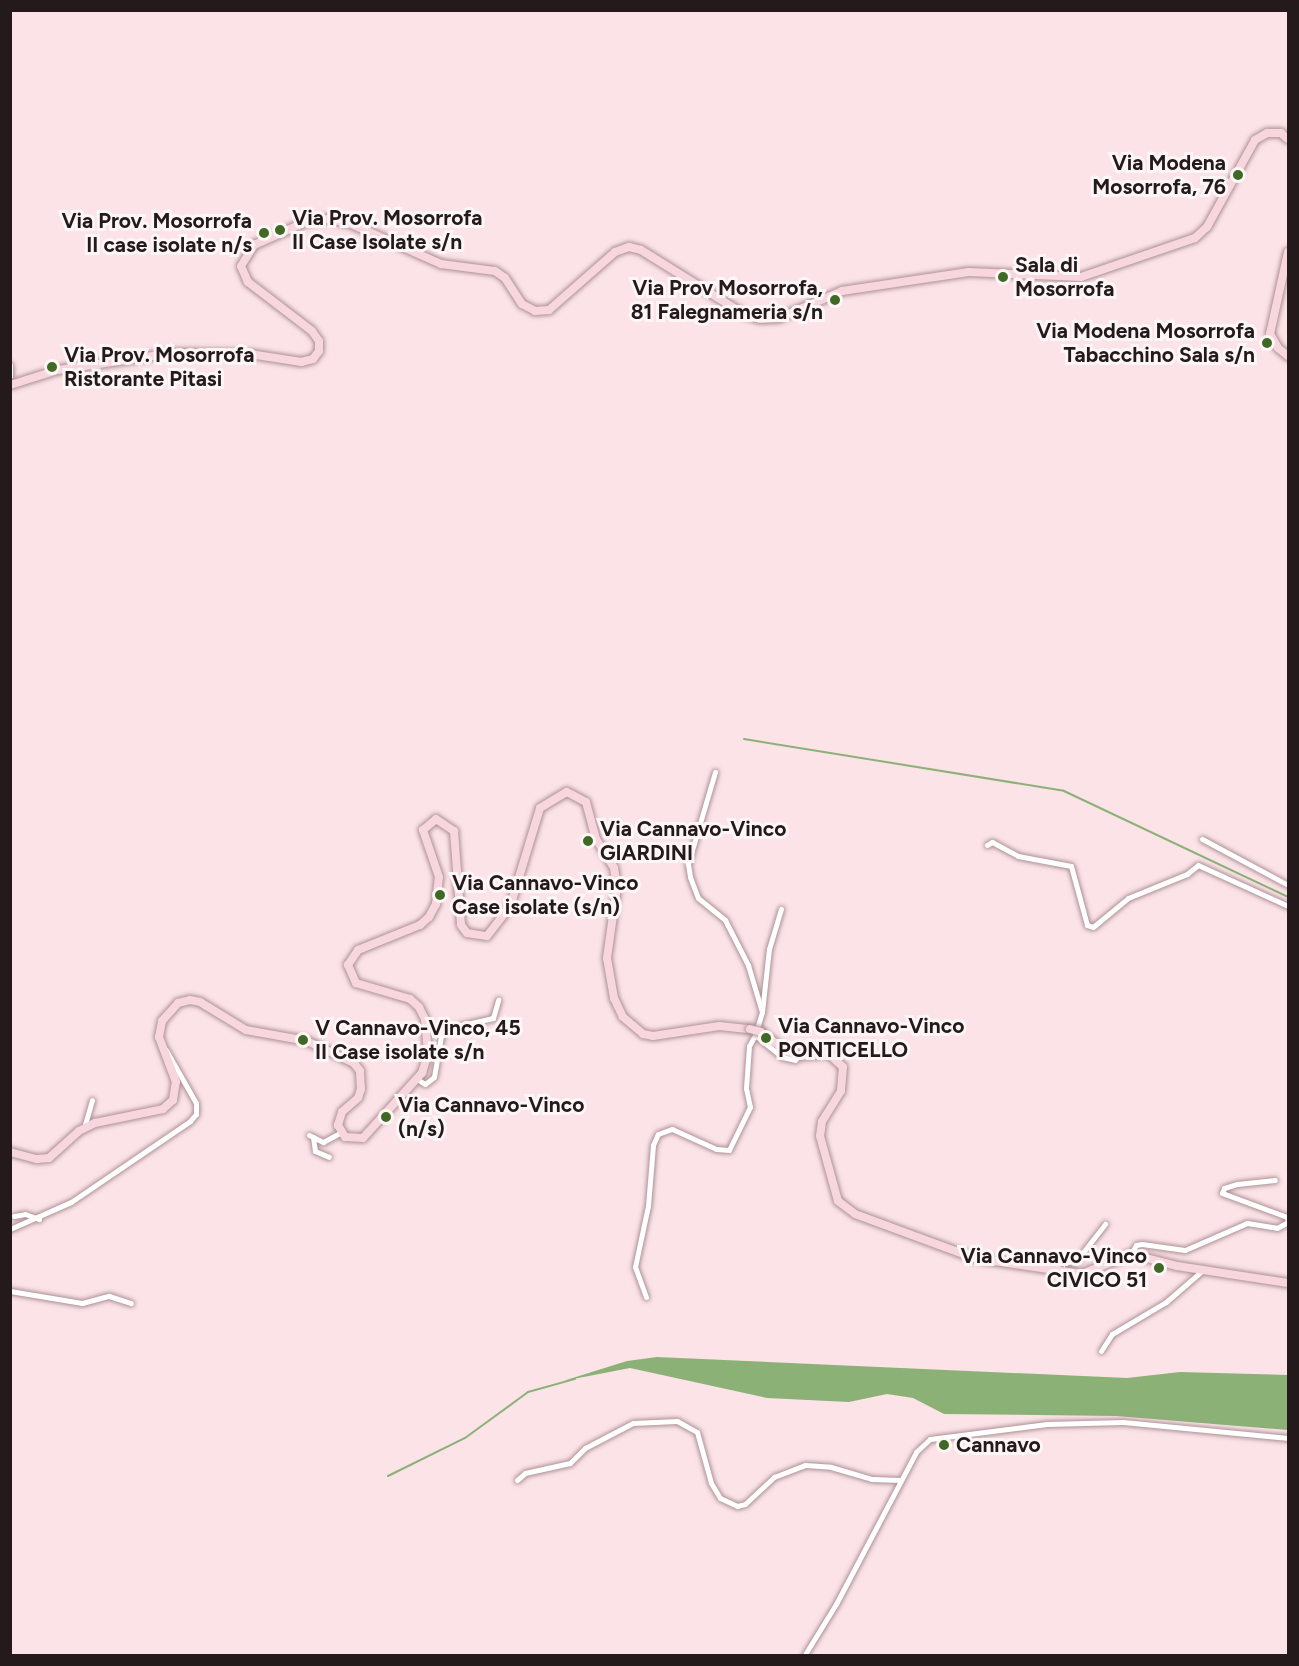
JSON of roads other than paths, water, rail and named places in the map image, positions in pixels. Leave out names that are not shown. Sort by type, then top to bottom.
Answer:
[{"type":"street","points":[[10,385],[58,370],[173,353],[250,354],[301,362],[313,359],[319,351],[319,341],[312,331],[248,282],[242,266],[254,245],[306,222],[328,219],[349,223],[441,264],[495,271],[505,278],[522,304],[535,311],[549,310],[615,252],[629,247],[641,249],[744,314],[760,319],[779,318],[842,291],[969,272],[1081,277],[1195,238],[1207,226],[1255,140],[1267,133],[1281,133],[1288,139]]},
{"type":"street","points":[[1288,252],[1270,334],[1278,348],[1288,356]]},
{"type":"street","points":[[10,365],[10,376]]},
{"type":"street","points":[[715,772],[688,864],[690,878],[698,898],[725,920],[740,945],[762,1012]]},
{"type":"street","points":[[340,1133],[355,1140],[363,1138],[417,1079],[428,1053],[425,1019],[419,1007],[410,999],[356,982],[348,965],[351,955],[429,917],[436,904],[439,877],[423,830],[436,819],[454,831],[461,925],[467,933],[487,936],[510,907],[540,808],[567,792],[586,802],[596,839],[614,868],[617,887],[607,958],[614,998],[623,1017],[643,1034],[653,1036],[719,1026],[755,1032],[798,1056],[829,1054],[843,1066],[840,1091],[822,1122],[820,1136],[838,1201],[845,1209],[974,1258],[1082,1274],[1131,1254],[1203,1270],[1288,1283]]},
{"type":"street","points":[[1202,839],[1288,885]]},
{"type":"street","points":[[987,845],[992,842],[1018,856],[1071,866],[1088,926],[1093,927],[1128,898],[1187,874],[1198,865],[1288,906]]},
{"type":"street","points":[[646,1297],[635,1267],[648,1206],[653,1145],[658,1134],[672,1129],[716,1149],[729,1150],[750,1107],[746,1088],[749,1046],[762,1012],[769,949],[781,909]]},
{"type":"street","points":[[10,1152],[37,1159],[49,1158],[84,1128],[95,1123],[155,1114],[173,1100],[175,1074],[159,1037],[168,1009],[190,1000],[200,1002],[246,1030],[283,1034],[343,1056],[354,1063],[362,1080],[358,1098],[339,1118],[340,1133]]},
{"type":"street","points":[[417,1079],[425,1084],[434,1077],[441,1036],[450,1028],[493,1018],[498,1000]]},
{"type":"street","points":[[10,1229],[39,1219],[102,1181],[196,1114],[196,1103],[187,1082],[163,1047]]},
{"type":"street","points":[[84,1128],[92,1100]]},
{"type":"street","points":[[329,1157],[315,1151],[311,1136],[331,1141],[340,1133]]},
{"type":"street","points":[[1131,1254],[1136,1245],[1142,1244],[1185,1250],[1247,1223],[1277,1228],[1288,1222],[1287,1217],[1222,1193],[1224,1188],[1237,1184],[1275,1180]]},
{"type":"street","points":[[14,1216],[25,1214],[39,1219]]},
{"type":"street","points":[[1038,1268],[1077,1260],[1105,1224]]},
{"type":"street","points":[[1101,1351],[1112,1334],[1166,1302],[1203,1270]]},
{"type":"street","points":[[10,1291],[82,1303],[109,1296],[131,1303]]},
{"type":"street","points":[[517,1480],[525,1473],[570,1463],[585,1448],[633,1423],[677,1421],[697,1432],[711,1483],[720,1498],[736,1506],[745,1504],[774,1477],[805,1465],[831,1467],[873,1479],[900,1480]]},
{"type":"street","points":[[804,1656],[836,1604],[920,1446],[943,1434],[1047,1424],[1123,1422],[1288,1438]]},
{"type":"waterway","points":[[744,739],[1064,791],[1288,897]]},
{"type":"waterway","points":[[388,1476],[465,1438],[528,1392],[575,1379]]},
{"type":"place","name":"Via Modena Mosorrofa, 76","points":[[1238,175]]},
{"type":"place","name":"Via Prov. Mosorrofa II Case Isolate s/n","points":[[280,230]]},
{"type":"place","name":"Via Prov. Mosorrofa II case isolate n/s","points":[[264,233]]},
{"type":"place","name":"Sala di Mosorrofa","points":[[1003,277]]},
{"type":"place","name":"Via Prov Mosorrofa, 81 Falegnameria s/n","points":[[835,300]]},
{"type":"place","name":"Via Modena Mosorrofa Tabacchino Sala s/n","points":[[1267,343]]},
{"type":"place","name":"Via Prov. Mosorrofa Ristorante Pitasi","points":[[52,367]]},
{"type":"place","name":"Via Cannavo-Vinco GIARDINI","points":[[588,841]]},
{"type":"place","name":"Via Cannavo-Vinco Case isolate (s/n)","points":[[440,895]]},
{"type":"place","name":"Via Cannavo-Vinco PONTICELLO","points":[[766,1038]]},
{"type":"place","name":"V Cannavo-Vinco, 45 II Case isolate s/n","points":[[303,1040]]},
{"type":"place","name":"Via Cannavo-Vinco (n/s)","points":[[386,1117]]},
{"type":"place","name":"Via Cannavo-Vinco CIVICO 51","points":[[1159,1268]]},
{"type":"place","name":"Cannavo","points":[[944,1445]]}]
